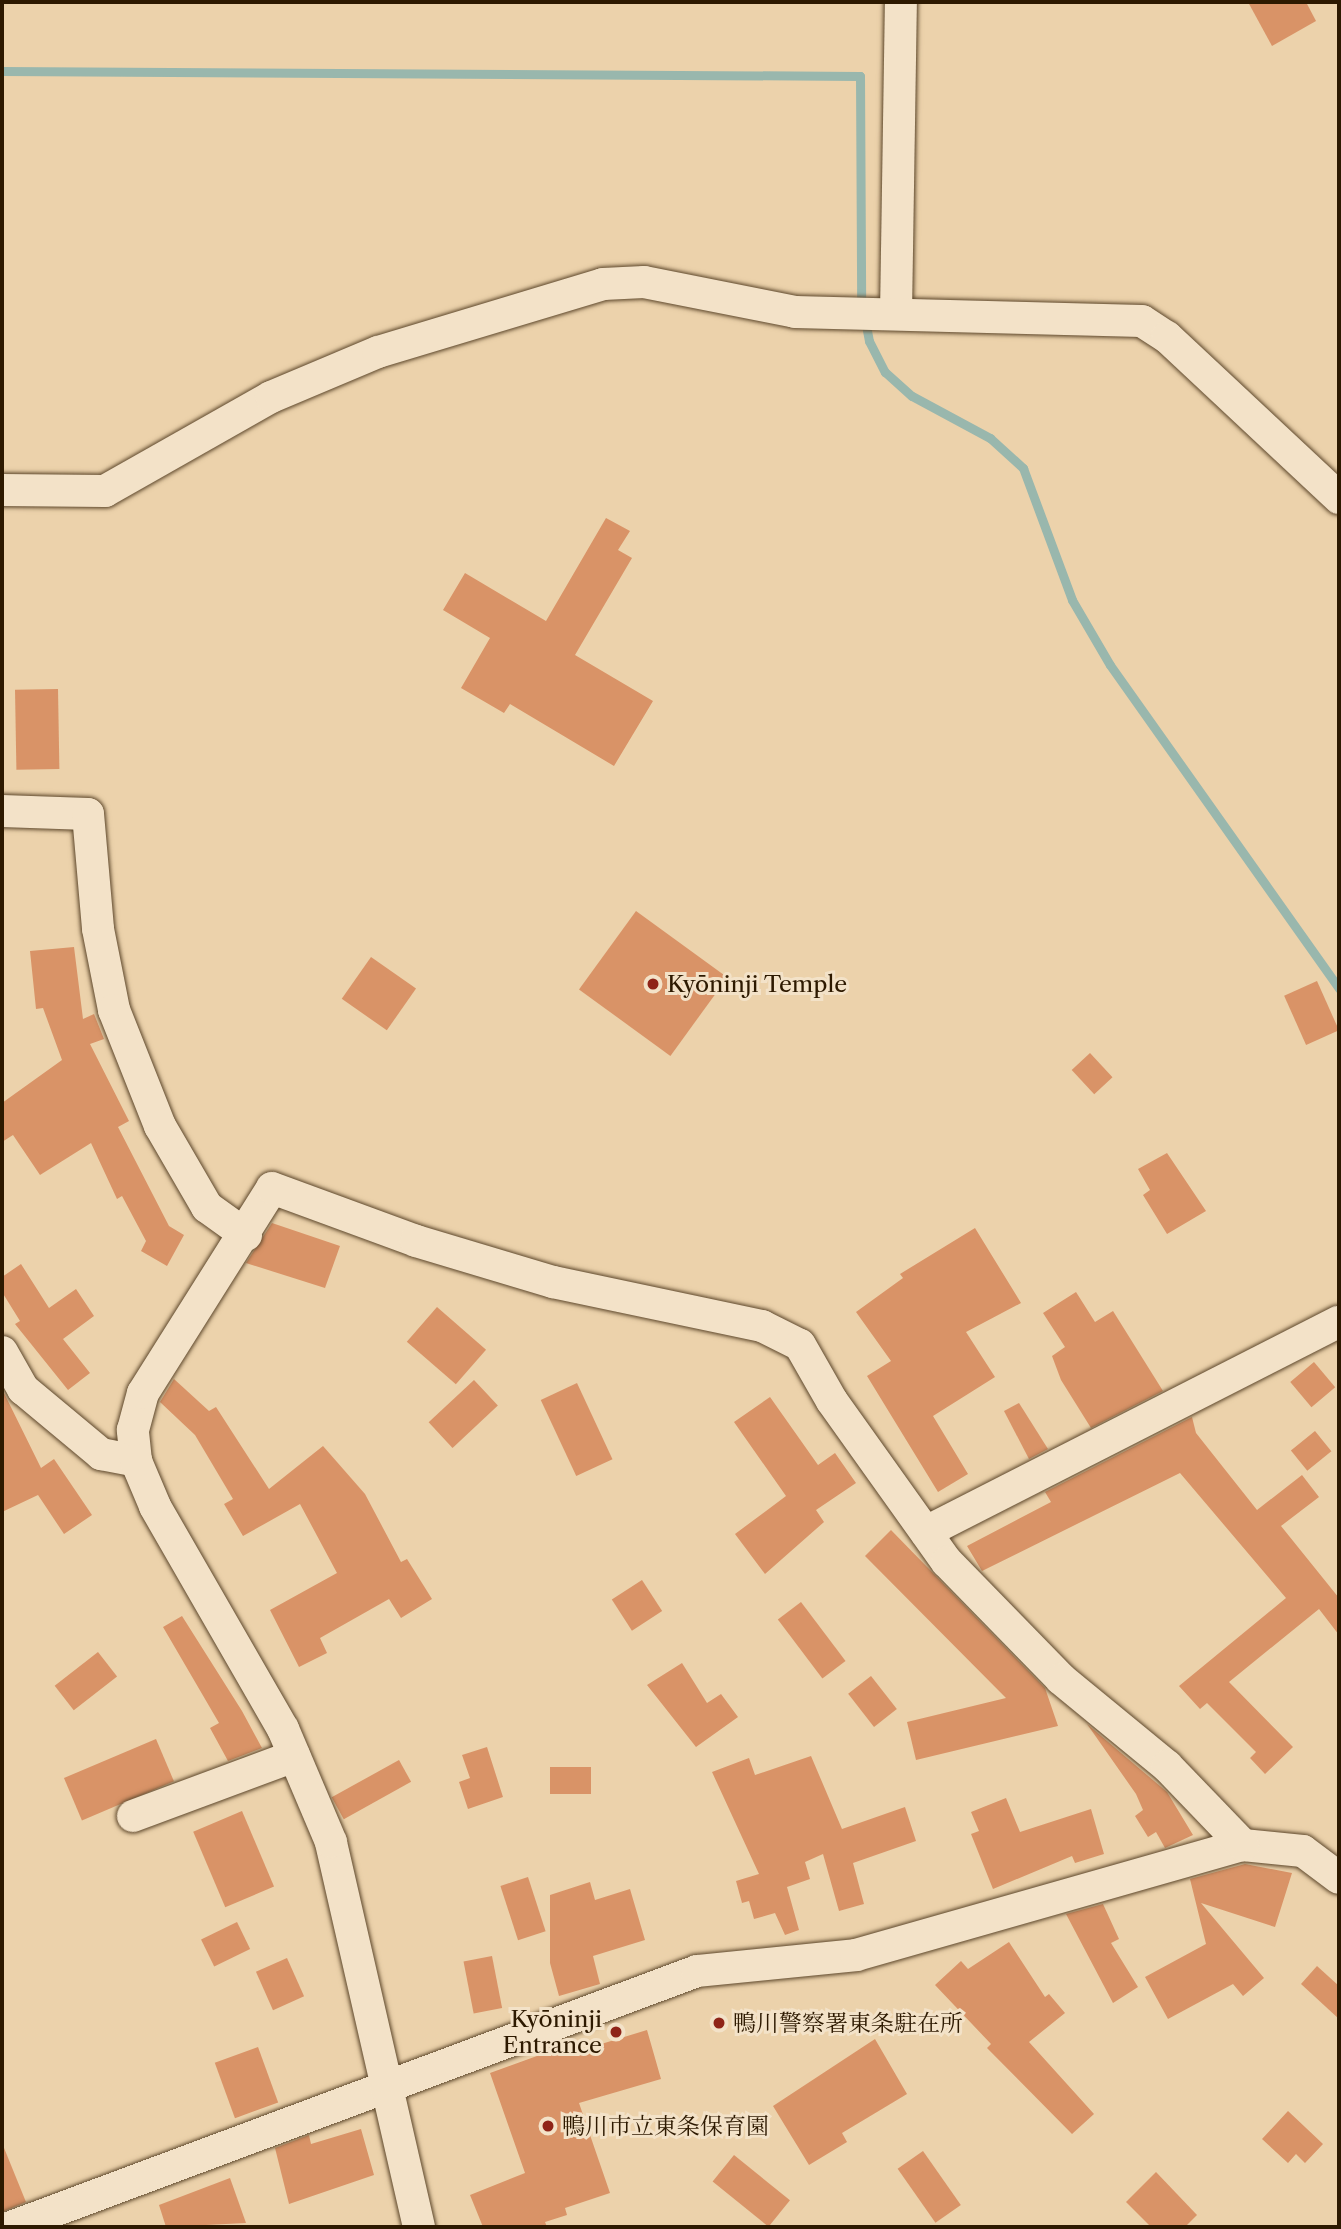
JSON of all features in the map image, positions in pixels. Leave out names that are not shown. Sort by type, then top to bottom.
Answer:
[{"type":"street","points":[[876,315],[901,2]]},
{"type":"street","points":[[2,490],[105,491],[271,397],[378,352],[603,284],[681,286],[795,312],[1142,321],[1167,337],[1339,498]]},
{"type":"street","points":[[2,811],[88,814],[98,929],[114,1010],[160,1125],[200,1195],[246,1235]]},
{"type":"street","points":[[419,2227],[383,2087],[331,1842],[294,1756],[155,1506],[136,1461],[133,1430],[143,1394],[246,1235],[272,1188],[416,1241],[553,1282],[762,1326],[800,1345],[832,1401],[926,1532],[1061,1679],[1167,1766],[1244,1845]]},
{"type":"street","points":[[926,1532],[1339,1322]]},
{"type":"street","points":[[2,1352],[23,1389],[101,1454],[136,1461]]},
{"type":"street","points":[[133,1816],[294,1756]]},
{"type":"street","points":[[11,2227],[697,1970],[856,1955],[1244,1845],[1303,1851],[1339,1878]]},
{"type":"building","points":[[1248,2],[1306,2],[1316,21],[1272,46]]},
{"type":"building","points":[[606,518],[630,531],[618,550],[632,558],[575,655],[653,701],[614,766],[510,704],[504,713],[461,688],[490,638],[443,610],[465,573],[546,621]]},
{"type":"building","points":[[58,689],[59,769],[16,770],[15,690]]},
{"type":"building","name":"Kyōninji Temple","points":[[636,911],[727,977],[670,1056],[579,989]]},
{"type":"building","points":[[74,947],[83,1019],[94,1014],[104,1039],[90,1044],[129,1121],[118,1127],[169,1226],[184,1235],[167,1266],[141,1251],[146,1241],[122,1196],[117,1199],[91,1143],[40,1175],[13,1135],[2,1142],[2,1103],[62,1060],[43,1008],[36,1009],[30,951]]},
{"type":"building","points":[[371,957],[416,989],[387,1030],[342,999]]},
{"type":"building","points":[[1317,981],[1339,1030],[1306,1045],[1284,996]]},
{"type":"building","points":[[1090,1053],[1113,1077],[1094,1094],[1072,1070]]},
{"type":"building","points":[[1167,1153],[1206,1211],[1167,1234],[1143,1195],[1150,1190],[1138,1169]]},
{"type":"building","points":[[272,1223],[340,1246],[325,1288],[246,1263]]},
{"type":"building","points":[[975,1228],[1021,1303],[966,1332],[995,1377],[933,1416],[968,1474],[938,1492],[867,1376],[891,1361],[856,1312],[903,1278],[900,1274]]},
{"type":"building","points":[[21,1264],[49,1308],[76,1289],[94,1316],[63,1339],[90,1373],[68,1390],[15,1324],[20,1321],[2,1292],[2,1277]]},
{"type":"building","points":[[1076,1292],[1095,1322],[1113,1311],[1163,1391],[1091,1428],[1061,1380],[1052,1356],[1065,1347],[1043,1313]]},
{"type":"building","points":[[437,1307],[486,1350],[456,1384],[407,1342]]},
{"type":"building","points":[[1314,1362],[1335,1387],[1311,1407],[1290,1382]]},
{"type":"building","points":[[174,1379],[209,1411],[216,1407],[269,1489],[323,1446],[365,1494],[401,1562],[407,1559],[432,1599],[401,1618],[389,1599],[320,1638],[327,1653],[299,1667],[270,1610],[337,1573],[300,1504],[243,1536],[224,1504],[233,1499],[195,1435],[160,1402]]},
{"type":"building","points":[[474,1380],[498,1406],[453,1448],[429,1422]]},
{"type":"building","points":[[577,1383],[612,1459],[576,1476],[541,1400]]},
{"type":"building","points":[[2,1389],[41,1468],[54,1459],[92,1515],[64,1534],[38,1495],[2,1512]]},
{"type":"building","points":[[770,1397],[818,1465],[835,1453],[856,1483],[816,1510],[824,1522],[765,1574],[735,1534],[786,1496],[734,1422]]},
{"type":"building","points":[[1019,1403],[1048,1449],[1029,1459],[1004,1411]]},
{"type":"building","points":[[1192,1417],[1196,1433],[1257,1510],[1302,1475],[1319,1497],[1281,1526],[1339,1598],[1339,1635],[1319,1609],[1229,1682],[1293,1747],[1265,1774],[1250,1758],[1256,1752],[1207,1703],[1200,1709],[1179,1686],[1286,1598],[1180,1473],[982,1571],[967,1546],[1051,1502],[1045,1492]]},
{"type":"building","points":[[1315,1431],[1331,1451],[1307,1471],[1291,1451]]},
{"type":"building","points":[[891,1530],[1045,1688],[1058,1726],[916,1760],[907,1722],[1006,1698],[865,1556]]},
{"type":"building","points":[[642,1580],[662,1611],[632,1631],[612,1600]]},
{"type":"building","points":[[801,1602],[846,1661],[822,1679],[778,1619]]},
{"type":"building","points":[[182,1616],[262,1748],[228,1761],[210,1728],[219,1723],[163,1627]]},
{"type":"building","points":[[98,1652],[117,1676],[74,1710],[55,1686]]},
{"type":"building","points":[[682,1663],[707,1703],[721,1694],[738,1717],[696,1747],[647,1685]]},
{"type":"building","points":[[871,1676],[897,1709],[874,1727],[848,1694]]},
{"type":"building","points":[[1087,1724],[1167,1792],[1193,1835],[1165,1848],[1156,1832],[1148,1837],[1135,1816],[1143,1810],[1136,1794]]},
{"type":"building","points":[[156,1739],[174,1781],[82,1820],[64,1778]]},
{"type":"building","points":[[487,1747],[503,1797],[468,1809],[459,1782],[470,1778],[462,1755]]},
{"type":"building","points":[[811,1756],[842,1829],[905,1807],[916,1841],[853,1863],[864,1904],[839,1911],[823,1854],[805,1862],[810,1879],[787,1887],[799,1930],[785,1935],[775,1913],[754,1919],[749,1901],[742,1903],[736,1881],[759,1874],[712,1772],[749,1758],[755,1775]]},
{"type":"building","points":[[399,1760],[411,1782],[344,1819],[332,1797]]},
{"type":"building","points":[[550,1767],[591,1767],[591,1794],[550,1794]]},
{"type":"building","points":[[1006,1798],[1020,1832],[1091,1809],[1104,1854],[1075,1863],[1072,1856],[993,1889],[971,1834],[979,1831],[971,1812]]},
{"type":"building","points":[[242,1811],[274,1886],[225,1907],[193,1832]]},
{"type":"building","points":[[1245,1864],[1292,1873],[1275,1927],[1201,1903],[1264,1978],[1243,1996],[1233,1984],[1168,2019],[1145,1977],[1206,1944],[1190,1879]]},
{"type":"building","points":[[528,1877],[546,1931],[518,1940],[500,1886]]},
{"type":"building","points":[[590,1882],[595,1900],[630,1889],[645,1940],[593,1956],[600,1984],[559,1996],[550,1963],[550,1895]]},
{"type":"building","points":[[1103,1904],[1119,1939],[1111,1943],[1138,1987],[1113,2003],[1066,1914]]},
{"type":"building","points":[[237,1922],[250,1949],[214,1966],[201,1940]]},
{"type":"building","points":[[1009,1942],[1045,1997],[1049,1994],[1065,2013],[1029,2042],[1094,2114],[1072,2134],[987,2048],[991,2044],[935,1985],[961,1961],[968,1969]]},
{"type":"building","points":[[492,1956],[502,2008],[474,2014],[464,1962]]},
{"type":"building","points":[[287,1958],[304,1996],[273,2010],[256,1972]]},
{"type":"building","points":[[1317,1966],[1339,1986],[1339,2019],[1301,1984]]},
{"type":"building","points":[[647,2030],[661,2079],[579,2103],[610,2193],[565,2208],[567,2215],[545,2222],[547,2227],[483,2227],[470,2195],[525,2173],[490,2073],[559,2048],[562,2056]]},
{"type":"building","points":[[875,2039],[907,2094],[842,2133],[847,2142],[809,2165],[773,2106]]},
{"type":"building","points":[[258,2047],[278,2102],[235,2118],[215,2063]]},
{"type":"building","points":[[1288,2111],[1323,2144],[1305,2163],[1296,2154],[1288,2163],[1262,2139]]},
{"type":"building","points":[[361,2129],[374,2175],[289,2204],[275,2148],[309,2135],[311,2144]]},
{"type":"building","points":[[2,2143],[26,2202],[2,2212]]},
{"type":"building","points":[[923,2151],[961,2205],[935,2223],[898,2169]]},
{"type":"building","points":[[734,2155],[790,2200],[769,2227],[713,2181]]},
{"type":"building","points":[[1156,2172],[1197,2215],[1185,2227],[1151,2227],[1126,2202]]},
{"type":"building","points":[[230,2178],[246,2223],[166,2227],[159,2205]]},
{"type":"waterway","points":[[2,71],[860,76],[861,299],[869,341],[885,372],[912,396],[990,438],[1023,468],[1072,600],[1110,665],[1339,989]]},
{"type":"place","name":"Kyōninji Temple","points":[[653,984]]},
{"type":"place","name":"鴨川警察署東条駐在所","points":[[719,2023]]},
{"type":"place","name":"Kyōninji Entrance","points":[[616,2032]]},
{"type":"place","name":"鴨川市立東条保育園","points":[[548,2126]]}]
